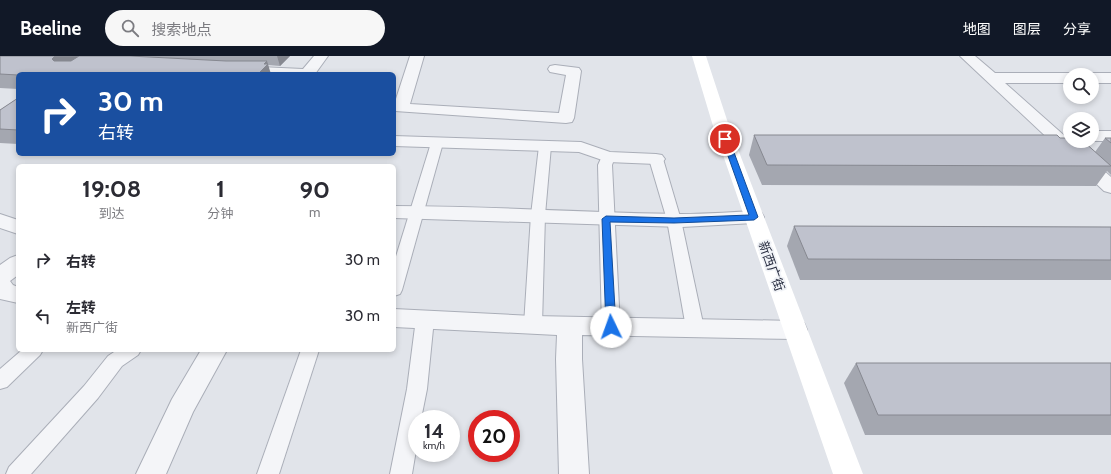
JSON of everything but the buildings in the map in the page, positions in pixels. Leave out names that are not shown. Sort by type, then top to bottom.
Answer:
[{"type":"street","points":[[309,72],[321,56]]},
{"type":"street","points":[[417,56],[401,108],[566,118],[574,71],[555,69]]},
{"type":"street","name":"新西广街","points":[[699,56],[721,126],[848,474]]},
{"type":"street","points":[[967,56],[991,78],[1063,136]]},
{"type":"street","points":[[222,69],[273,72]]},
{"type":"street","points":[[991,78],[1063,78]]},
{"type":"street","points":[[1099,78],[1111,78]]},
{"type":"street","points":[[1099,136],[1111,136]]},
{"type":"street","points":[[396,142],[581,147],[608,157],[656,158]]},
{"type":"street","points":[[1074,148],[1111,187]]},
{"type":"street","points":[[396,212],[674,220],[754,217]]},
{"type":"street","points":[[0,221],[16,226]]},
{"type":"street","points":[[5,289],[16,267]]},
{"type":"street","points":[[396,318],[533,325],[795,330]]},
{"type":"street","points":[[570,326],[569,359],[574,474]]},
{"type":"street","points":[[151,474],[182,407],[213,352]]},
{"type":"lane","points":[[396,283],[437,143]]},
{"type":"lane","points":[[533,325],[538,215],[545,146]]},
{"type":"lane","points":[[608,157],[605,165],[611,327]]},
{"type":"lane","points":[[656,158],[674,220],[695,328]]},
{"type":"lane","points":[[401,474],[417,389],[425,319]]},
{"type":"lane","points":[[0,382],[32,352]]},
{"type":"lane","points":[[17,474],[90,392],[115,361],[129,352]]},
{"type":"lane","points":[[268,474],[309,352]]},
{"type":"route","points":[[611,327],[606,219],[674,220],[754,217],[725,139]]}]
